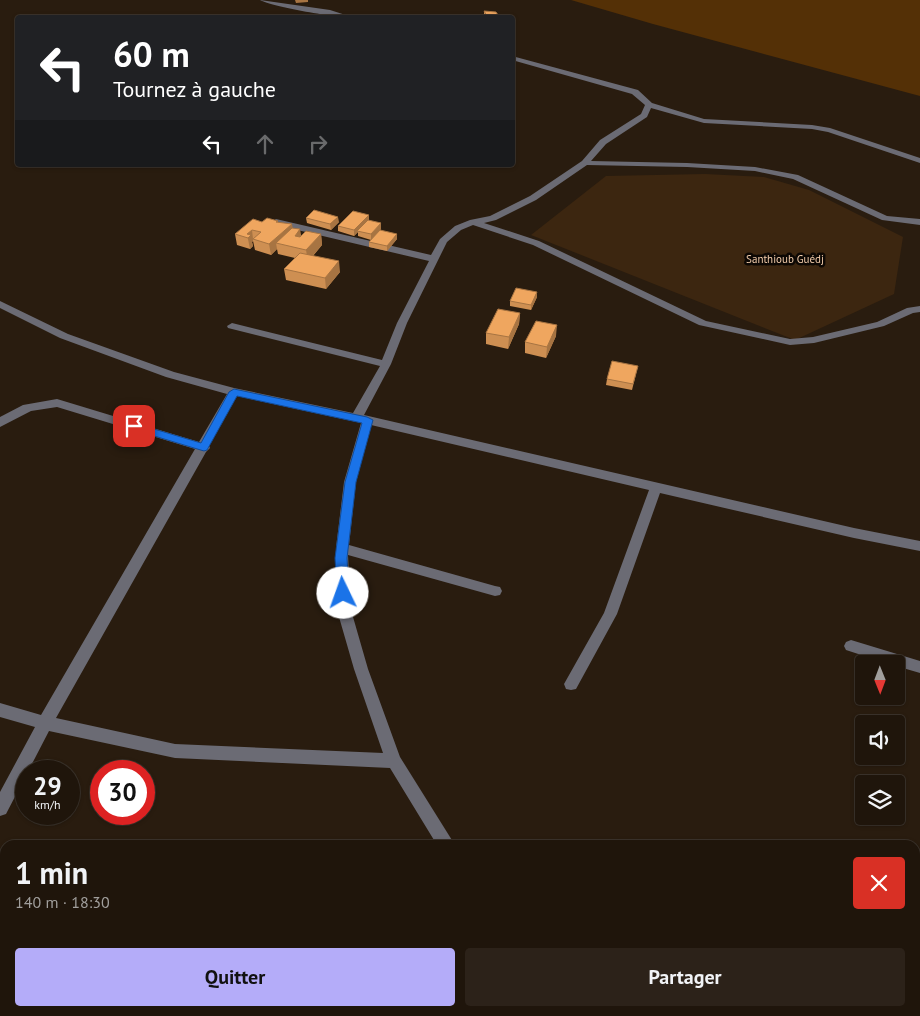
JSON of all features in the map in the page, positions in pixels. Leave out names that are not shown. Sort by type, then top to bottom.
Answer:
[{"type":"street","points":[[263,0],[276,4],[335,12],[344,15]]},
{"type":"street","points":[[515,59],[635,92],[649,105],[704,120],[821,128],[920,161]]},
{"type":"street","points":[[444,840],[394,761],[361,669],[344,610],[342,548],[350,482],[362,420],[402,322],[443,241],[458,228],[473,222],[493,218],[533,198],[585,164],[603,142],[644,115],[649,105]]},
{"type":"street","points":[[585,164],[687,165],[755,169],[795,178],[885,218],[920,222]]},
{"type":"street","points":[[273,222],[434,259]]},
{"type":"street","points":[[473,222],[536,244],[703,323],[790,342],[814,340],[880,324],[911,310],[920,309]]},
{"type":"street","points":[[0,304],[64,336],[170,375],[234,392],[854,534],[920,546]]},
{"type":"street","points":[[232,326],[386,364]]},
{"type":"street","points":[[0,808],[45,723],[204,448],[234,392]]},
{"type":"street","points":[[0,423],[8,415],[22,410],[42,404],[57,403],[204,448]]},
{"type":"street","points":[[571,684],[610,614],[656,488]]},
{"type":"street","points":[[342,548],[495,591]]},
{"type":"street","points":[[851,646],[920,667]]},
{"type":"street","points":[[0,710],[45,723],[175,752],[394,761]]},
{"type":"green space","name":"Santhioub Guédj","points":[[705,174],[764,177],[809,190],[903,237],[894,294],[795,340],[531,235],[606,176]]},
{"type":"shaded area","points":[[571,0],[920,0],[920,96],[653,24]]},
{"type":"building","points":[[484,11],[496,12],[498,15],[486,15]]},
{"type":"building","points":[[314,210],[338,217],[330,224],[306,218]]},
{"type":"building","points":[[353,211],[369,215],[354,230],[338,226]]},
{"type":"building","points":[[267,218],[278,221],[276,222],[292,224],[269,244],[253,239],[261,232],[252,230],[247,234],[251,235],[248,238],[235,234],[253,219],[262,222]]},
{"type":"building","points":[[368,220],[381,223],[371,234],[357,231]]},
{"type":"building","points":[[292,228],[300,229],[295,236],[300,237],[306,231],[321,234],[306,250],[276,243]]},
{"type":"building","points":[[380,230],[397,234],[387,246],[369,242]]},
{"type":"building","points":[[300,253],[339,261],[325,278],[284,269]]},
{"type":"building","points":[[516,288],[537,292],[531,305],[510,301]]},
{"type":"building","points":[[498,309],[520,313],[509,337],[486,333]]},
{"type":"building","points":[[536,321],[557,325],[547,347],[525,342]]},
{"type":"building","points":[[612,361],[638,366],[633,384],[607,379]]},
{"type":"route","points":[[134,426],[204,448],[234,392],[367,420],[350,482],[341,558],[343,593]]}]
